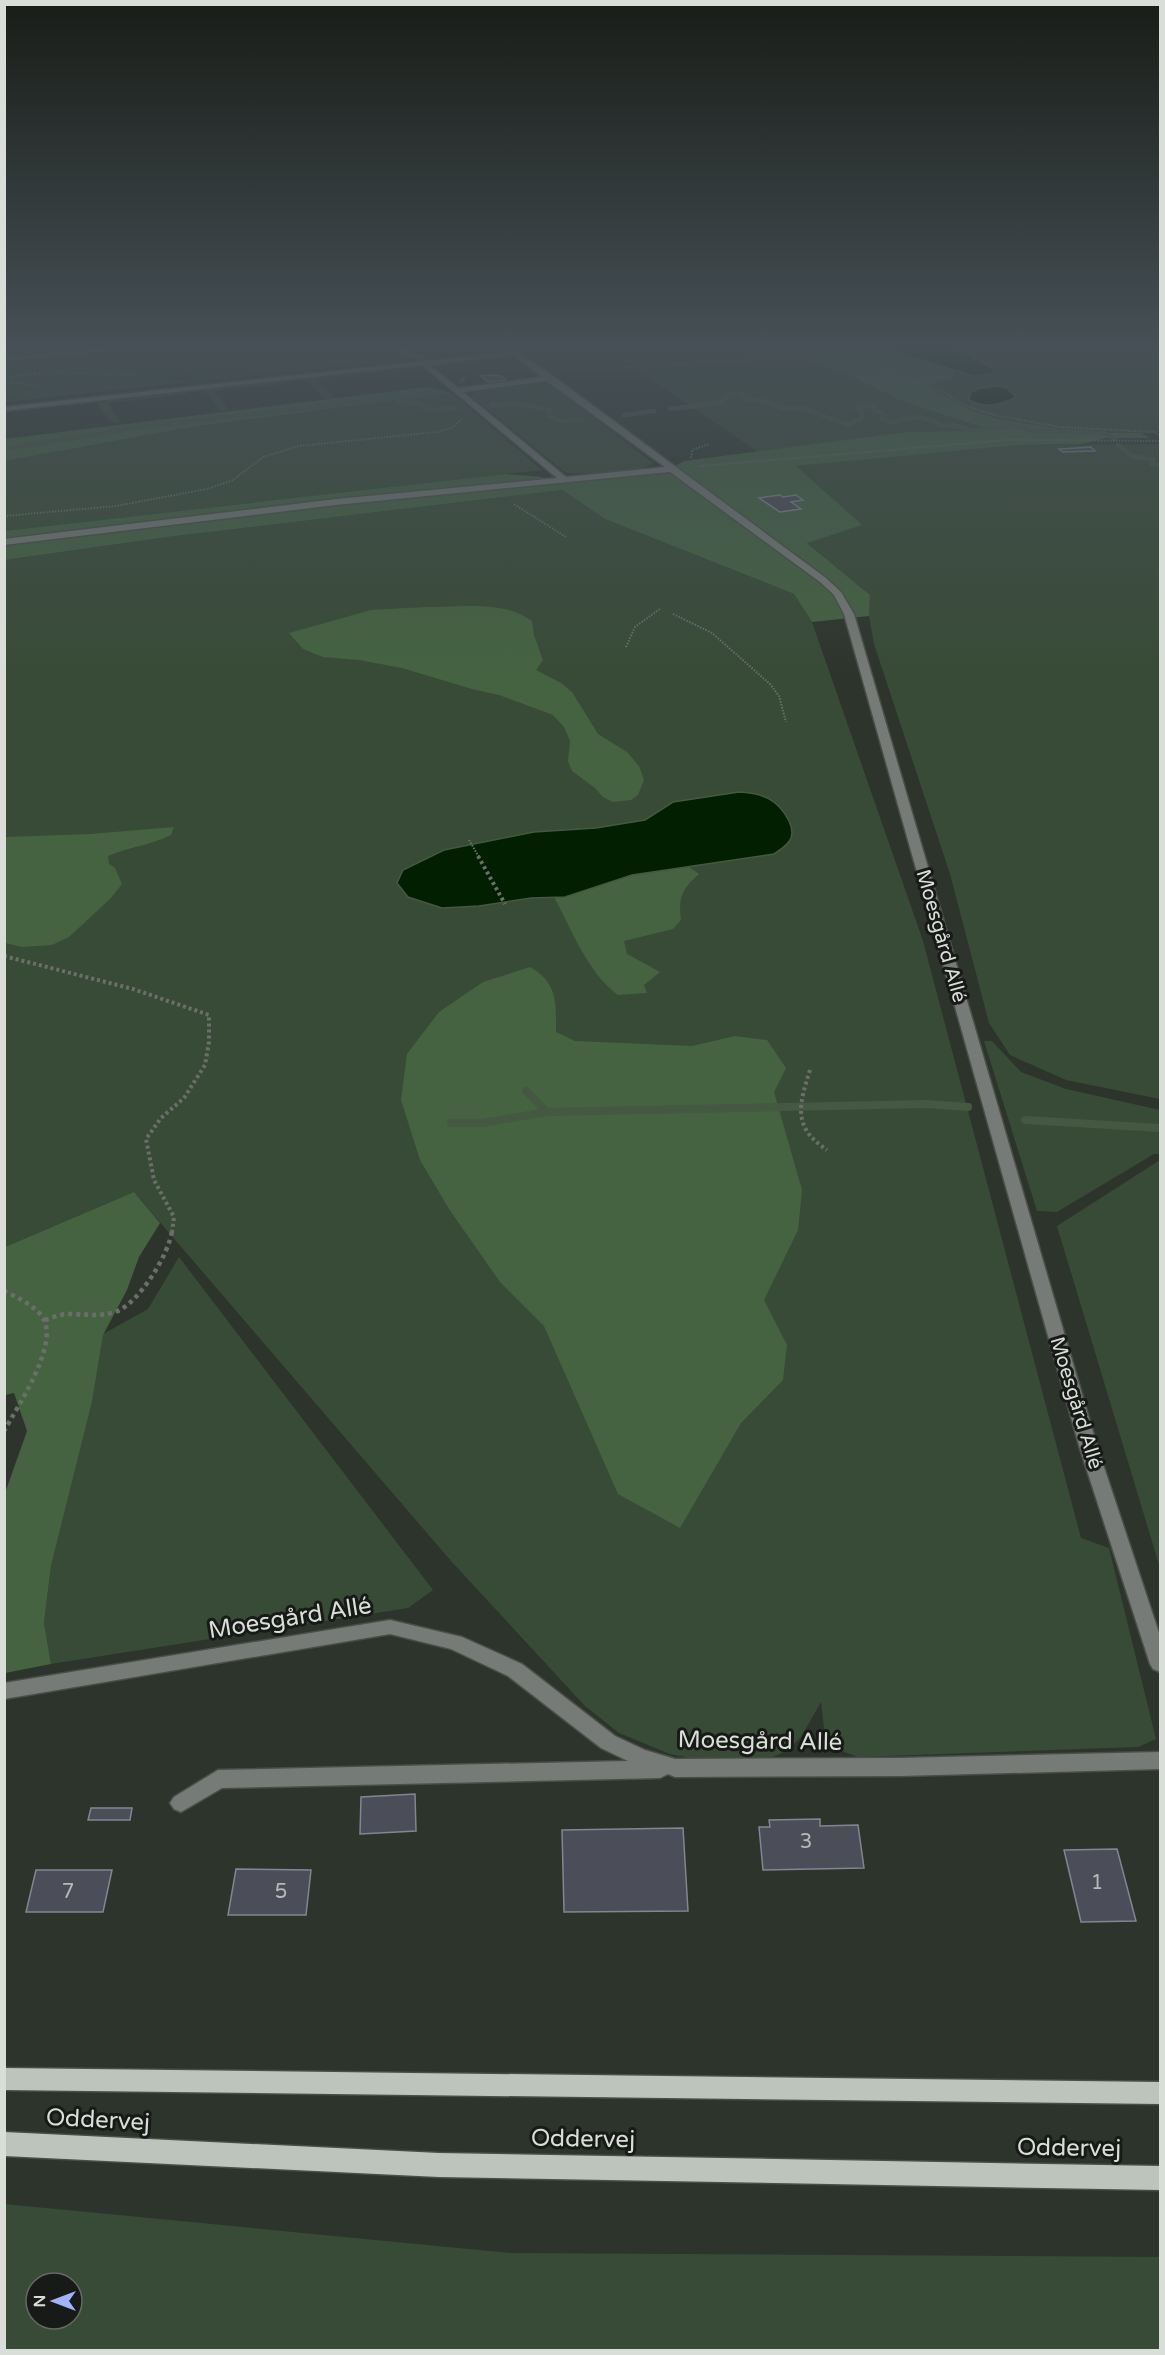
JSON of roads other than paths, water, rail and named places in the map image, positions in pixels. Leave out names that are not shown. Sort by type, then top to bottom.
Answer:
[{"type":"main road","name":"Oddervej","points":[[4,2079],[1161,2092]]},
{"type":"main road","name":"Oddervej","points":[[4,2144],[439,2165],[1161,2178]]},
{"type":"street","points":[[539,459],[563,479]]},
{"type":"street","name":"Moesgård Allé","points":[[658,459],[823,580],[838,594],[849,614],[1089,1449],[1161,1664]]},
{"type":"street","points":[[4,542],[336,502],[672,469]]},
{"type":"street","name":"Moesgård Allé","points":[[4,1691],[390,1627],[455,1642],[515,1670],[608,1742],[639,1757],[675,1768],[912,1767],[1161,1761]]},
{"type":"street","points":[[181,1803],[218,1779],[675,1768]]},
{"type":"waterway","points":[[1148,459],[1154,460],[1152,464],[1160,465]]},
{"type":"waterway","points":[[526,1091],[547,1112]]},
{"type":"waterway","points":[[547,1112],[926,1104],[968,1107]]},
{"type":"waterway","points":[[451,1123],[482,1123],[547,1112]]},
{"type":"waterway","points":[[1025,1120],[1160,1128]]}]
